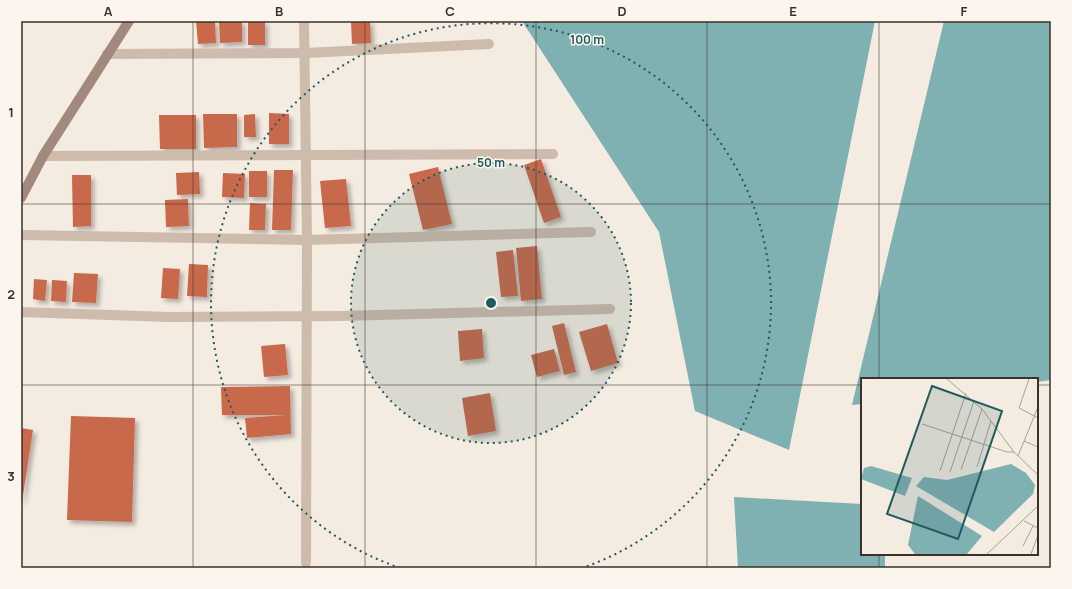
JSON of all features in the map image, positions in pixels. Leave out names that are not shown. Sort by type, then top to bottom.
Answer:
[{"type":"main road","points":[[21,198],[43,156],[129,21]]},
{"type":"street","points":[[304,21],[307,240],[306,563]]},
{"type":"street","points":[[107,54],[305,53],[489,44]]},
{"type":"street","points":[[43,156],[553,154]]},
{"type":"street","points":[[21,235],[307,240],[591,232]]},
{"type":"street","points":[[21,312],[169,317],[306,316],[610,309]]},
{"type":"water","points":[[522,21],[875,21],[789,450],[695,411],[659,232]]},
{"type":"water","points":[[944,21],[1051,21],[1051,380],[1038,382],[1038,378],[861,378],[861,404],[852,405]]},
{"type":"water","points":[[734,497],[861,504],[861,555],[885,555],[885,568],[738,568]]},
{"type":"building","points":[[196,21],[215,21],[216,43],[198,44]]},
{"type":"building","points":[[219,21],[242,21],[242,42],[220,43]]},
{"type":"building","points":[[248,21],[265,21],[265,45],[248,45]]},
{"type":"building","points":[[351,21],[370,21],[371,43],[352,44]]},
{"type":"building","points":[[269,113],[289,114],[289,144],[269,144]]},
{"type":"building","points":[[203,114],[237,114],[237,147],[204,148]]},
{"type":"building","points":[[255,114],[256,137],[244,137],[244,115]]},
{"type":"building","points":[[159,115],[196,115],[196,149],[160,149]]},
{"type":"building","points":[[541,159],[561,217],[544,223],[524,165]]},
{"type":"building","points":[[438,167],[452,224],[423,230],[409,174]]},
{"type":"building","points":[[274,170],[293,170],[291,230],[272,230]]},
{"type":"building","points":[[249,171],[267,171],[267,197],[249,197]]},
{"type":"building","points":[[199,172],[200,194],[177,195],[176,173]]},
{"type":"building","points":[[223,173],[245,174],[244,198],[222,197]]},
{"type":"building","points":[[72,175],[91,175],[91,226],[73,227]]},
{"type":"building","points":[[346,179],[351,226],[325,228],[320,181]]},
{"type":"building","points":[[188,199],[189,226],[166,227],[165,200]]},
{"type":"building","points":[[250,203],[266,204],[265,230],[249,230]]},
{"type":"building","points":[[537,246],[542,299],[521,301],[516,248]]},
{"type":"building","points":[[513,250],[518,296],[501,297],[496,252]]},
{"type":"building","points":[[189,264],[208,265],[207,297],[187,296]]},
{"type":"building","points":[[163,268],[180,269],[178,299],[161,298]]},
{"type":"building","points":[[74,273],[98,274],[96,303],[72,302]]},
{"type":"building","points":[[34,279],[47,280],[45,301],[33,299]]},
{"type":"building","points":[[52,280],[67,281],[66,302],[51,301]]},
{"type":"building","points":[[564,323],[576,372],[564,375],[552,326]]},
{"type":"building","points":[[607,324],[618,363],[591,371],[579,332]]},
{"type":"building","points":[[482,329],[484,358],[460,361],[458,331]]},
{"type":"building","points":[[285,344],[288,375],[264,377],[261,346]]},
{"type":"building","points":[[554,349],[560,371],[537,377],[531,355]]},
{"type":"building","points":[[290,386],[291,434],[247,438],[245,418],[286,415],[222,415],[221,387]]},
{"type":"building","points":[[490,393],[496,431],[468,436],[462,398]]},
{"type":"building","points":[[71,416],[135,418],[132,522],[67,520]]},
{"type":"building","points":[[21,428],[33,430],[22,502],[21,502]]}]
